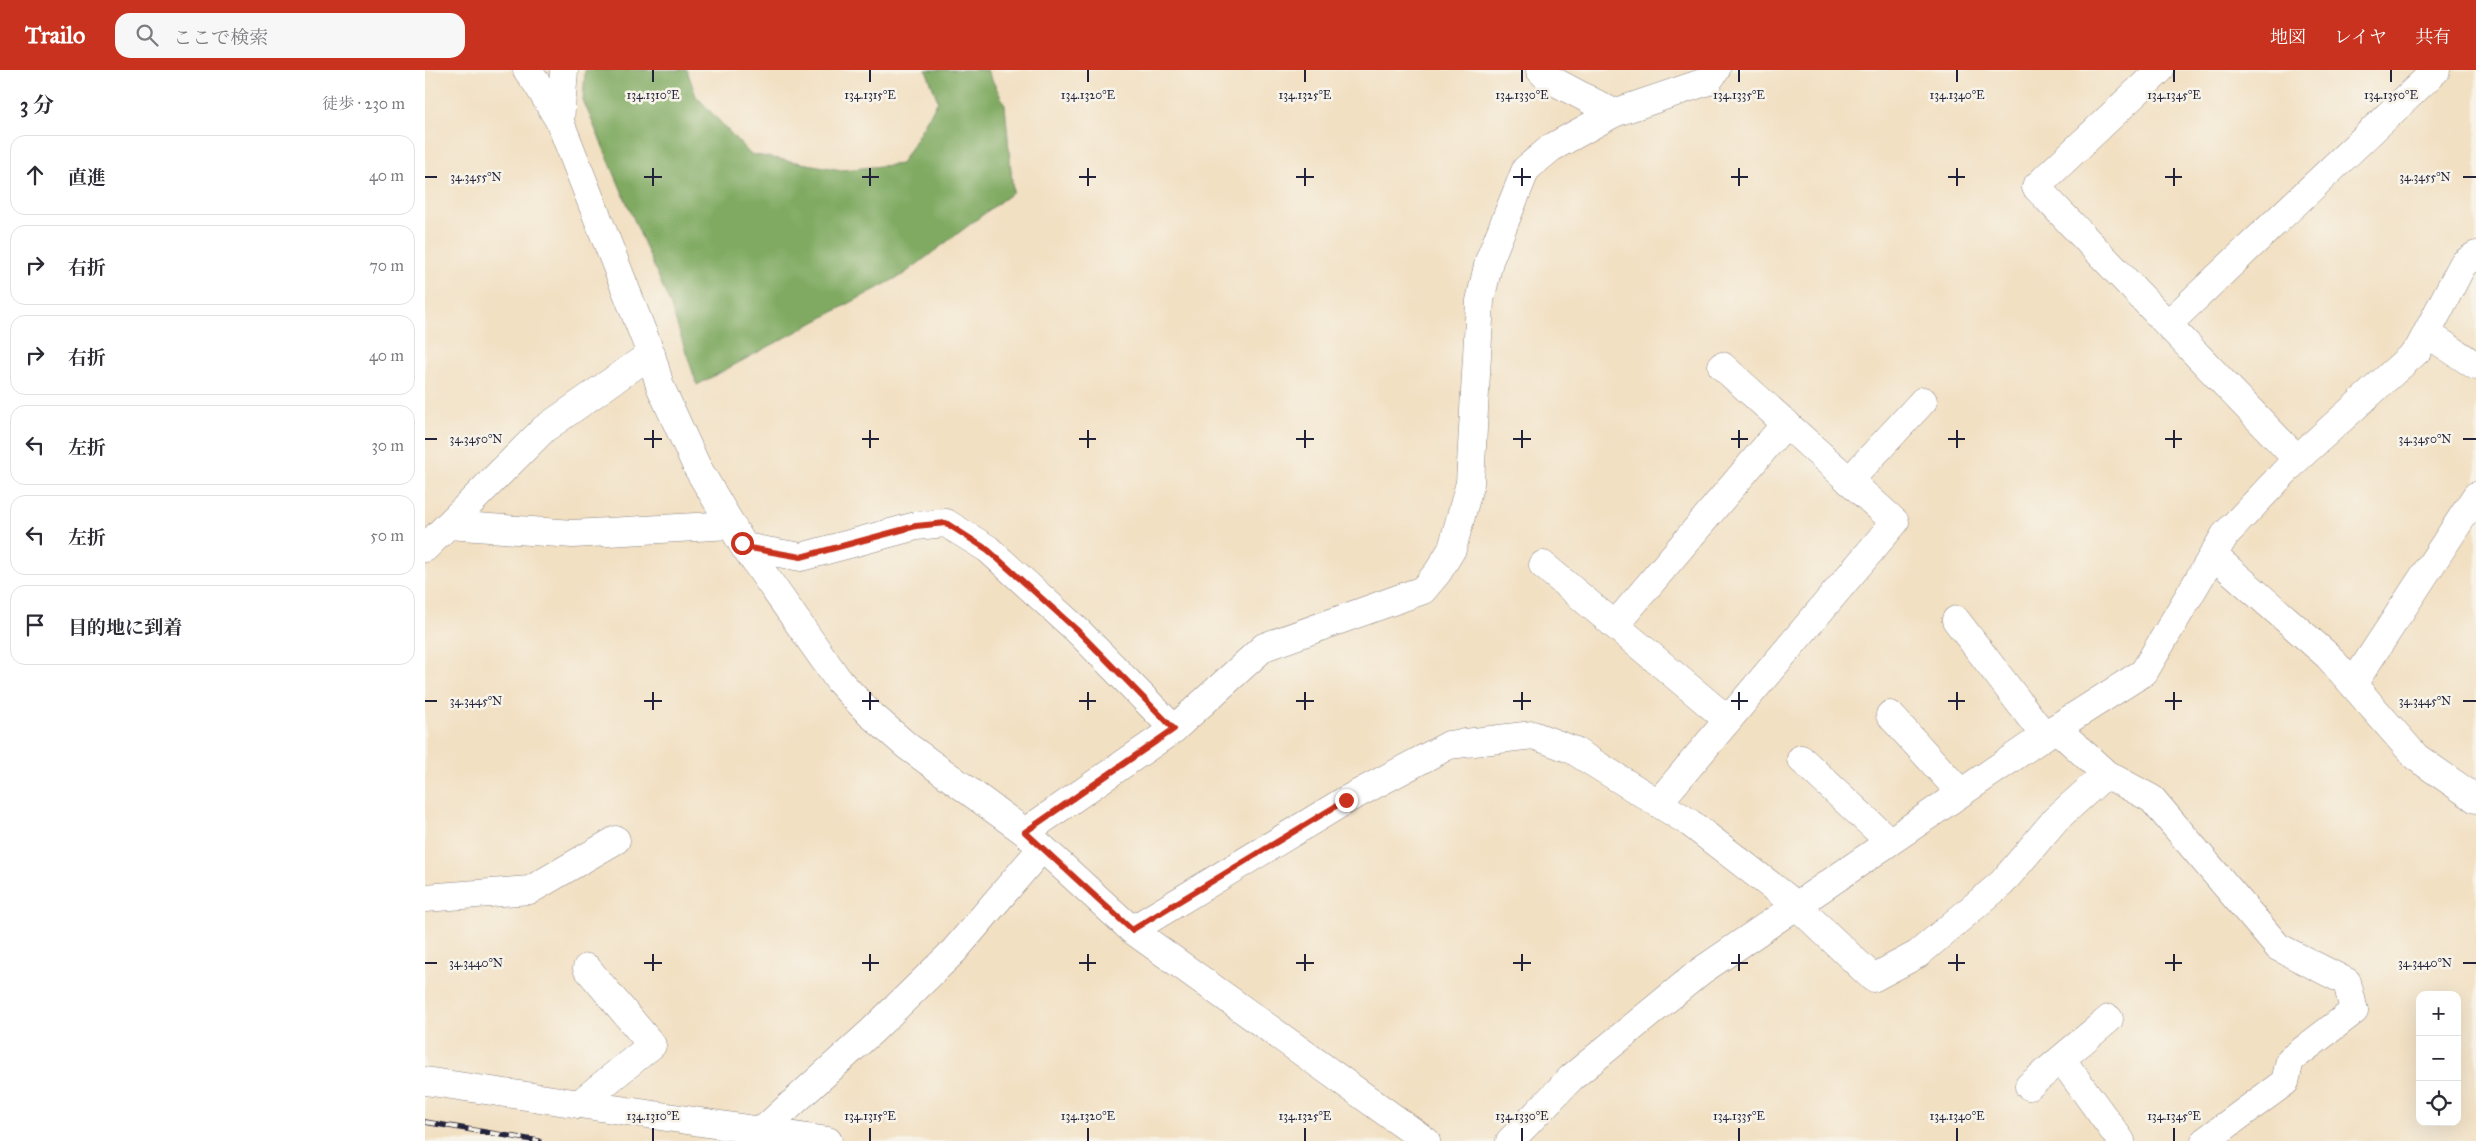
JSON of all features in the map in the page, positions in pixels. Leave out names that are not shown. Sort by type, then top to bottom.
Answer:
[{"type":"street","points":[[527,70],[560,122],[651,354],[660,386],[697,467],[738,536],[839,681],[869,713],[907,746],[1034,840],[1132,930],[1426,1141]]},
{"type":"street","points":[[560,122],[565,70]]},
{"type":"street","points":[[1540,70],[1548,78],[1614,113]]},
{"type":"street","points":[[762,1131],[873,1031],[954,951],[1034,840],[1174,729],[1264,647],[1423,590],[1438,572],[1452,549],[1470,483],[1480,301],[1489,261],[1526,169],[1551,148],[1614,113],[1708,81],[1716,70]]},
{"type":"street","points":[[2159,70],[2037,188],[2297,459]]},
{"type":"street","points":[[2168,324],[2436,70]]},
{"type":"street","points":[[1510,1141],[1571,1078],[1685,983],[1795,904],[2050,731],[2144,672],[2225,535],[2297,459],[2418,350],[2463,264],[2476,255]]},
{"type":"street","points":[[2428,334],[2476,366]]},
{"type":"street","points":[[425,548],[545,430],[651,354]]},
{"type":"street","points":[[1659,804],[1895,522],[1722,366]]},
{"type":"street","points":[[1849,481],[1923,401]]},
{"type":"street","points":[[1615,625],[1786,423]]},
{"type":"street","points":[[2353,684],[2476,496]]},
{"type":"street","points":[[449,525],[573,534],[738,536],[801,557],[916,526],[946,523],[988,550],[1071,624],[1174,729]]},
{"type":"street","points":[[2214,556],[2327,656],[2416,757],[2474,794]]},
{"type":"street","points":[[1543,565],[1728,720]]},
{"type":"street","points":[[1956,620],[2050,731],[2106,774],[2152,799],[2278,947],[2347,982],[2355,1011],[2290,1060],[2285,1082],[2205,1141]]},
{"type":"street","points":[[1890,715],[1960,792]]},
{"type":"street","points":[[1132,930],[1346,800],[1449,745],[1533,735],[1573,750],[1690,823],[1795,904],[1873,978],[1918,954],[2002,883],[2056,819],[2106,774]]},
{"type":"street","points":[[1801,760],[1889,841]]},
{"type":"street","points":[[425,898],[530,890],[616,840]]},
{"type":"street","points":[[579,1104],[652,1045],[587,968]]},
{"type":"street","points":[[2029,1086],[2109,1019]]},
{"type":"street","points":[[2062,1060],[2121,1141]]},
{"type":"street","points":[[425,1081],[828,1141]]},
{"type":"green space","points":[[585,70],[687,70],[696,96],[750,154],[842,170],[901,164],[938,101],[926,70],[987,70],[1005,105],[1013,192],[904,274],[697,385],[670,304],[583,100]]},
{"type":"railway","points":[[425,1122],[539,1141]]},
{"type":"route","points":[[742,543],[744,547],[801,557],[916,526],[946,523],[988,550],[1078,631],[1174,729],[1025,832],[1101,899],[1132,930],[1346,800]]}]
